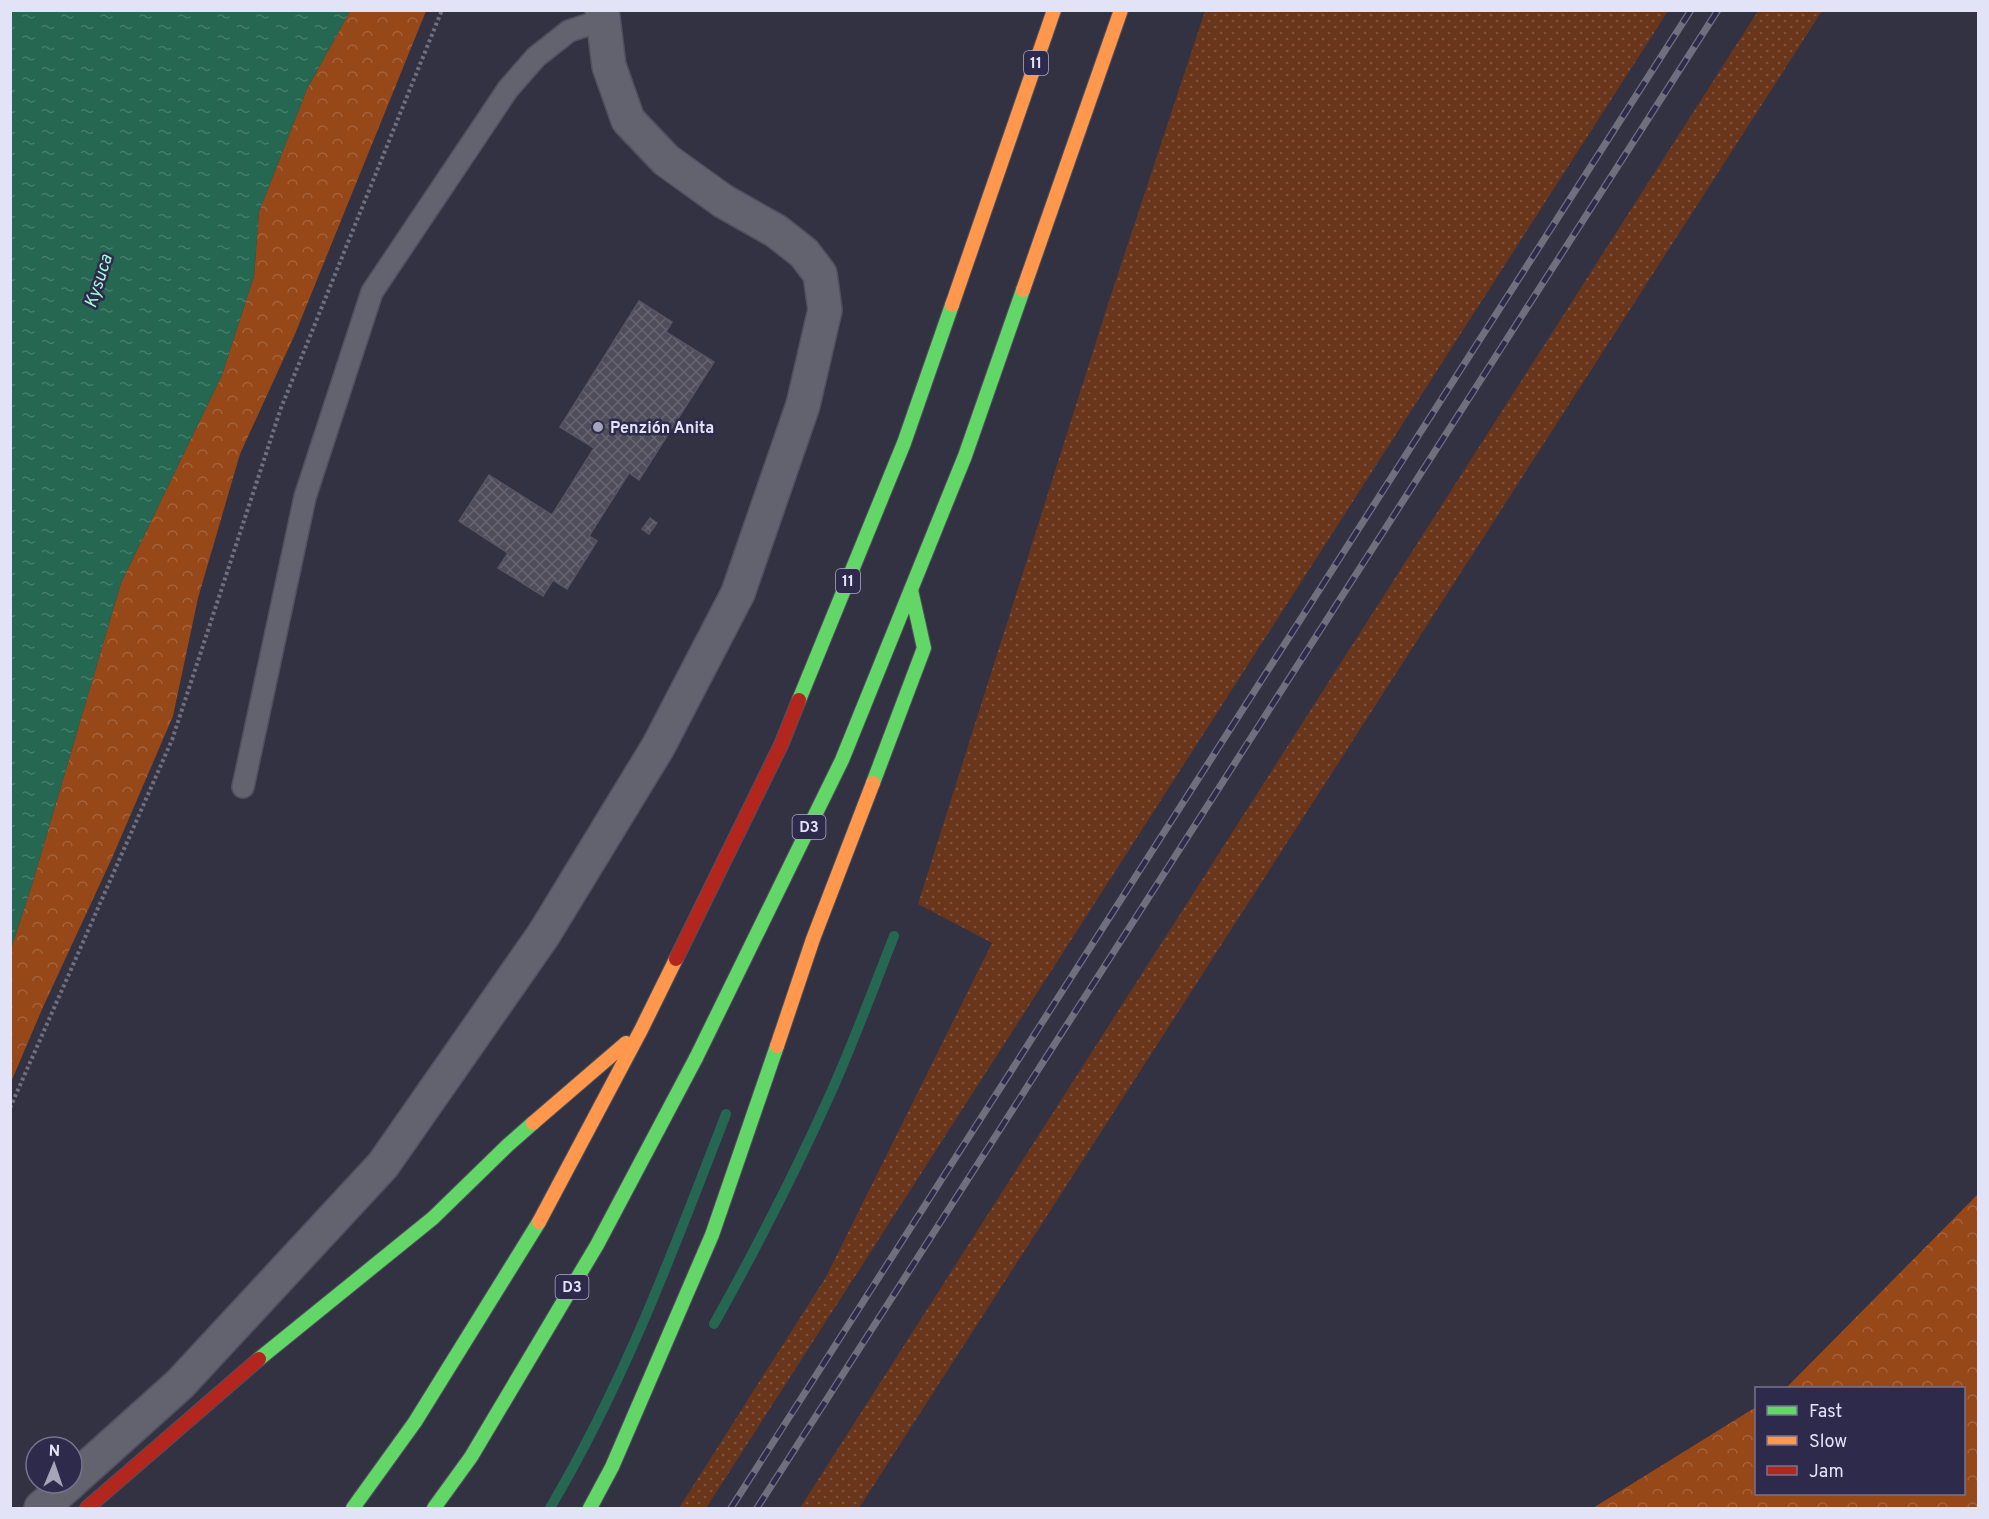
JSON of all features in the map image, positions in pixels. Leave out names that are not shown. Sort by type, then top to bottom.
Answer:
[{"type":"main road","name":"11","points":[[641,1030],[781,745],[843,594],[904,443],[1054,10]]},
{"type":"main road","points":[[590,1509],[612,1467],[712,1235],[813,939],[924,648],[911,590],[965,456],[1121,10]]},
{"type":"main road","name":"D3","points":[[434,1509],[471,1456],[597,1245],[696,1058],[842,760],[911,590]]},
{"type":"main road","points":[[353,1509],[415,1422],[538,1222],[641,1030]]},
{"type":"main road","points":[[87,1509],[230,1383],[433,1218],[508,1145],[641,1030]]},
{"type":"street","points":[[84,1470],[180,1384],[383,1165],[544,934],[658,747],[738,593],[803,405],[825,310],[820,274],[804,253],[776,231],[723,201],[666,160],[628,120],[609,66],[603,15]]},
{"type":"street","points":[[41,1509],[57,1495]]},
{"type":"lane","points":[[243,787],[305,497],[372,292],[508,89],[536,57],[569,31],[603,15]]},
{"type":"path","points":[[10,1108],[172,740],[281,408],[442,10]]},
{"type":"shaded area","points":[[1205,11],[1668,11],[706,1508],[679,1508],[826,1277],[992,943],[918,904],[1108,304]]},
{"type":"shaded area","points":[[1758,11],[1822,11],[859,1508],[800,1508]]},
{"type":"green space","points":[[350,11],[426,11],[295,334],[240,454],[198,598],[173,716],[11,1082],[11,949],[121,583],[222,375],[254,276],[259,212],[307,89]]},
{"type":"green space","points":[[1978,1194],[1978,1508],[1593,1508],[1755,1408],[1755,1495],[1965,1495],[1965,1387],[1787,1387]]},
{"type":"water","name":"Kysuca","points":[[11,10],[350,11],[307,89],[259,212],[254,276],[222,375],[121,583],[11,949]]},
{"type":"building","points":[[639,301],[672,322],[666,332],[714,362],[639,480],[629,473],[589,536],[597,541],[567,589],[553,580],[543,596],[498,568],[508,553],[459,521],[489,475],[552,515],[594,448],[560,427]]},
{"type":"building","points":[[650,518],[657,523],[649,534],[642,529]]},
{"type":"waterway","points":[[714,1324],[746,1266],[819,1118],[849,1050],[894,936]]},
{"type":"waterway","points":[[550,1508],[601,1413],[646,1315],[726,1114]]},
{"type":"railway","points":[[731,1508],[1691,10]]},
{"type":"railway","points":[[757,1508],[1718,10]]},
{"type":"traffic: fast","points":[[696,1058],[842,760],[965,456],[1023,290]]},
{"type":"traffic: fast","points":[[799,700],[904,443],[952,305]]},
{"type":"traffic: fast","points":[[873,783],[924,648],[911,590]]},
{"type":"traffic: fast","points":[[590,1508],[612,1467],[712,1235],[777,1046]]},
{"type":"traffic: fast","points":[[434,1508],[471,1457],[597,1245],[696,1058]]},
{"type":"traffic: fast","points":[[259,1359],[433,1218],[533,1123]]},
{"type":"traffic: fast","points":[[353,1508],[415,1422],[539,1222]]},
{"type":"traffic: slow","points":[[952,305],[1054,10]]},
{"type":"traffic: slow","points":[[1023,290],[1121,10]]},
{"type":"traffic: slow","points":[[777,1046],[813,939],[873,783]]},
{"type":"traffic: slow","points":[[539,1222],[676,959]]},
{"type":"traffic: slow","points":[[533,1123],[626,1043]]},
{"type":"traffic: jam","points":[[676,959],[781,745],[799,700]]},
{"type":"traffic: jam","points":[[87,1508],[259,1359]]},
{"type":"place","name":"Penzión Anita","points":[[598,427]]}]
